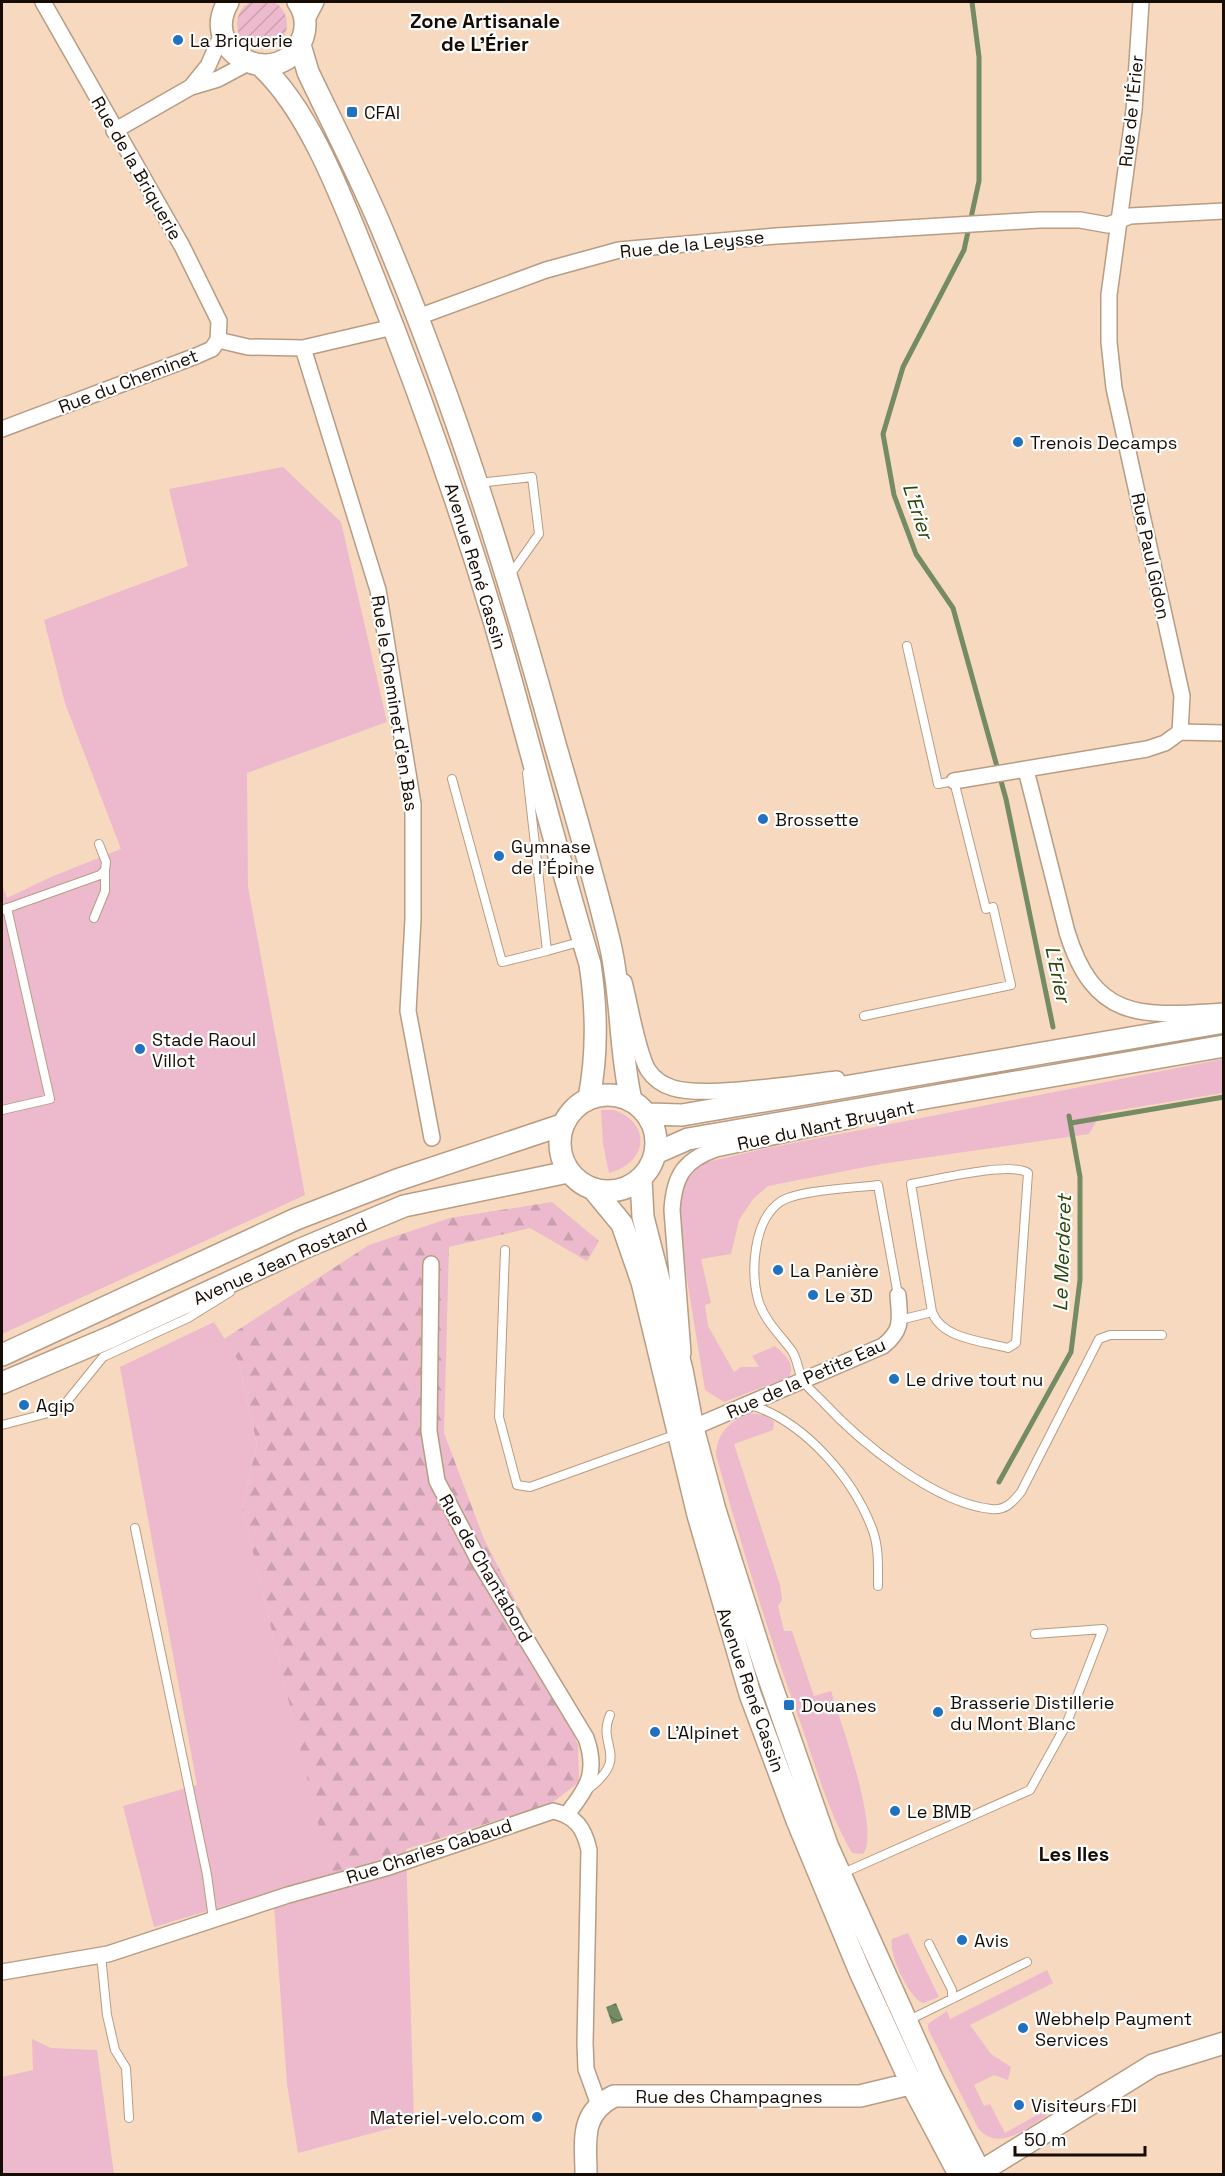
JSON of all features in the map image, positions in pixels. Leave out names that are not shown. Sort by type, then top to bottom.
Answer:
[{"type":"main road","points":[[254,64],[276,64],[290,56],[300,45],[305,23],[298,2]]},
{"type":"main road","points":[[222,34],[221,20],[225,4]]},
{"type":"main road","name":"Avenue René Cassin","points":[[222,34],[236,56],[254,64],[281,84],[294,104],[356,233],[446,469],[523,724],[590,964],[597,1009],[596,1064],[589,1098]]},
{"type":"main road","name":"Avenue René Cassin","points":[[300,45],[308,72],[386,237],[418,316],[508,579],[610,946],[619,1009],[622,1063],[631,1100]]},
{"type":"main road","name":"Rue du Nant Bruyant","points":[[648,1114],[682,1115],[1224,1022]]},
{"type":"main road","name":"Rue du Nant Bruyant","points":[[656,1153],[688,1139],[1224,1046]]},
{"type":"main road","points":[[562,1125],[559,1141],[561,1157],[568,1172],[580,1183],[594,1190],[611,1192],[627,1188],[641,1179],[651,1167],[656,1153],[656,1133],[648,1114],[631,1100],[610,1094],[589,1098]]},
{"type":"main road","name":"Avenue Jean Rostand","points":[[2,1355],[296,1219],[397,1180],[562,1125],[573,1109],[589,1098]]},
{"type":"main road","name":"Avenue Jean Rostand","points":[[2,1383],[113,1336],[299,1250],[404,1206],[568,1172]]},
{"type":"main road","name":"Avenue René Cassin","points":[[641,1179],[643,1217],[682,1370],[686,1431]]},
{"type":"main road","name":"Avenue René Cassin","points":[[594,1190],[622,1224],[632,1250],[686,1431],[721,1599],[750,1694],[832,1878],[906,2021],[922,2081]]},
{"type":"main road","name":"Avenue René Cassin","points":[[832,1878],[860,1972],[974,2174]]},
{"type":"main road","points":[[974,2174],[1138,2073],[1191,2051],[1224,2043]]},
{"type":"main road","name":"Rue des Champagnes","points":[[599,2105],[614,2096],[628,2095],[860,2096],[922,2081]]},
{"type":"main road","points":[[586,2175],[587,2128],[599,2105]]},
{"type":"street","name":"Rue de la Briquerie","points":[[43,2],[114,131],[182,246],[219,321],[218,340]]},
{"type":"street","points":[[305,23],[316,2]]},
{"type":"street","name":"Rue de l'Érier","points":[[1118,221],[1134,110],[1142,2]]},
{"type":"street","points":[[190,87],[208,66],[222,34]]},
{"type":"street","points":[[114,131],[190,87],[218,79],[254,64]]},
{"type":"street","points":[[1118,221],[1130,216],[1224,211]]},
{"type":"street","name":"Rue de la Leysse","points":[[418,316],[546,270],[619,250],[776,236],[1080,220],[1108,225],[1118,221]]},
{"type":"street","name":"Rue Paul Gidon","points":[[1118,221],[1109,295],[1109,342],[1114,388],[1182,696],[1180,732]]},
{"type":"street","name":"Rue du Cheminet","points":[[2,429],[196,356],[212,349],[218,340],[248,347],[303,348],[393,327]]},
{"type":"street","name":"Rue le Cheminet d'en Bas","points":[[303,348],[378,590],[413,804],[413,919],[408,1011],[432,1138]]},
{"type":"street","points":[[954,780],[1147,749],[1165,743],[1180,732],[1224,733]]},
{"type":"street","points":[[1026,770],[1067,932],[1074,955],[1087,978],[1105,995],[1134,1012],[1156,1015],[1224,1011]]},
{"type":"street","name":"Avenue René Cassin","points":[[610,946],[622,975],[644,1060],[655,1078],[666,1085]]},
{"type":"street","name":"Rue du Nant Bruyant","points":[[666,1085],[675,1089],[704,1091],[957,1069]]},
{"type":"street","name":"Rue du Nant Bruyant","points":[[672,1210],[673,1187],[684,1168],[699,1154],[1016,1082]]},
{"type":"street","name":"Avenue René Cassin","points":[[672,1210],[684,1340],[682,1370]]},
{"type":"street","name":"Rue de Chantabord","points":[[430,1264],[429,1431],[437,1481],[479,1561],[586,1738],[591,1751],[592,1769],[586,1791],[567,1814]]},
{"type":"street","name":"Rue de la Petite Eau","points":[[686,1431],[883,1346],[896,1336],[900,1320],[898,1296]]},
{"type":"street","name":"Rue Charles Cabaud","points":[[2,1972],[101,1955],[213,1918],[389,1867],[553,1811],[567,1814]]},
{"type":"street","points":[[567,1814],[580,1825],[589,1850],[585,2052],[589,2080],[599,2105]]},
{"type":"lane","points":[[477,483],[532,477],[539,534],[508,579]]},
{"type":"lane","points":[[864,1016],[1011,985],[993,907],[987,909],[954,780],[939,784],[907,646]]},
{"type":"lane","points":[[523,724],[534,848],[547,951]]},
{"type":"lane","points":[[452,779],[502,962],[584,941]]},
{"type":"lane","points":[[94,918],[105,891],[106,862],[99,844]]},
{"type":"lane","points":[[2,1110],[50,1099],[4,909],[100,875],[105,870]]},
{"type":"lane","points":[[1021,1168],[1028,1173],[1029,1181],[1016,1343],[1008,1348],[944,1331],[936,1323],[932,1312],[911,1184],[974,1172],[1021,1168]]},
{"type":"lane","points":[[898,1296],[878,1185],[798,1195],[781,1201],[770,1212],[756,1242],[754,1264],[759,1302],[776,1333],[793,1353],[803,1381],[858,1438],[904,1472],[951,1497],[993,1510],[1011,1505],[1021,1492],[1099,1339],[1110,1335],[1162,1335]]},
{"type":"lane","points":[[2,1425],[60,1410],[103,1357],[188,1318],[299,1250]]},
{"type":"lane","points":[[504,1250],[499,1417],[517,1485],[530,1487],[686,1431]]},
{"type":"lane","points":[[900,1320],[932,1312]]},
{"type":"lane","points":[[749,1405],[781,1419],[807,1439],[835,1468],[860,1502],[874,1533],[878,1557],[878,1586]]},
{"type":"lane","points":[[135,1528],[207,1875],[213,1918]]},
{"type":"lane","points":[[832,1878],[1030,1790],[1066,1725],[1103,1629],[1035,1634]]},
{"type":"lane","points":[[586,1791],[601,1779],[607,1770],[612,1749],[607,1734],[610,1715]]},
{"type":"lane","points":[[929,1944],[952,1990],[952,1999]]},
{"type":"lane","points":[[101,1955],[107,2015],[115,2050],[126,2068],[129,2118]]},
{"type":"lane","points":[[906,2021],[1027,1962]]},
{"type":"green space","points":[[257,-1],[267,-1],[280,6],[287,19],[287,29],[280,42],[267,49],[257,49],[248,45],[241,38],[237,29],[237,19],[241,10],[248,3]]},
{"type":"green space","points":[[283,467],[341,522],[387,722],[247,773],[248,887],[305,1195],[2,1334],[2,884],[7,898],[51,877],[121,849],[65,703],[44,620],[188,566],[169,489]]},
{"type":"green space","points":[[1223,1059],[1223,1093],[1101,1113],[1089,1134],[881,1164],[768,1186],[753,1199],[739,1220],[731,1254],[701,1259],[711,1303],[705,1305],[708,1326],[734,1372],[741,1367],[759,1367],[752,1356],[775,1346],[788,1359],[791,1372],[789,1377],[724,1402],[705,1390],[682,1249],[678,1201],[682,1186],[692,1171],[703,1163],[763,1149]]},
{"type":"green space","points":[[601,1110],[614,1110],[627,1116],[635,1124],[640,1133],[640,1143],[638,1152],[631,1161],[622,1168],[609,1173],[603,1144]]},
{"type":"green space","points":[[552,1202],[599,1241],[587,1261],[530,1228],[449,1247],[444,1433],[484,1539],[528,1625],[578,1745],[579,1782],[552,1803],[330,1873],[242,1507],[257,1445],[239,1362],[224,1339],[369,1245],[450,1218]]},
{"type":"green space","points":[[214,1322],[239,1362],[257,1445],[242,1507],[330,1872],[406,1848],[414,2122],[298,2153],[287,2084],[273,1891],[154,1927],[123,1806],[197,1785],[120,1367]]},
{"type":"green space","points":[[750,1413],[764,1415],[774,1422],[773,1430],[734,1444],[780,1585],[782,1600],[778,1606],[784,1631],[792,1631],[814,1696],[831,1691],[863,1801],[867,1842],[863,1854],[852,1853],[824,1793],[768,1628],[716,1455],[719,1440],[726,1428]]},
{"type":"green space","points":[[908,1933],[939,1997],[923,2003],[917,1999],[906,1984],[893,1954],[892,1939]]},
{"type":"green space","points":[[1047,1970],[1053,1983],[970,2025],[991,2054],[1011,2067],[1008,2080],[994,2075],[974,2085],[984,2106],[990,2104],[1005,2133],[1046,2110],[1046,2116],[1021,2132],[1003,2138],[994,2138],[978,2128],[928,2029],[928,2024],[947,2011],[950,2019]]},
{"type":"green space","points":[[32,2039],[51,2048],[97,2050],[114,2174],[2,2174],[2,2077],[33,2070]]},
{"type":"water","points":[[616,2003],[623,2020],[612,2024],[606,2007]]},
{"type":"waterway","name":"L'Erier","points":[[972,2],[979,57],[979,181],[964,250],[903,367],[883,434],[894,495],[916,554],[953,608],[1006,799],[1053,1027]]},
{"type":"waterway","points":[[1071,1123],[1224,1097]]},
{"type":"waterway","name":"Le Merderet","points":[[999,1482],[1071,1352],[1080,1280],[1080,1177],[1069,1116]]},
{"type":"place","name":"La Briquerie","points":[[178,40]]},
{"type":"place","name":"CFAI","points":[[352,112]]},
{"type":"place","name":"Trenois Decamps","points":[[1018,442]]},
{"type":"place","name":"Brossette","points":[[763,819]]},
{"type":"place","name":"Gymnase de l'Épine","points":[[499,856]]},
{"type":"place","name":"Stade Raoul Villot","points":[[140,1049]]},
{"type":"place","name":"La Panière","points":[[778,1270]]},
{"type":"place","name":"Le 3D","points":[[813,1295]]},
{"type":"place","name":"Le drive tout nu","points":[[894,1379]]},
{"type":"place","name":"Agip","points":[[24,1405]]},
{"type":"place","name":"Douanes","points":[[789,1705]]},
{"type":"place","name":"Brasserie Distillerie du Mont Blanc","points":[[938,1712]]},
{"type":"place","name":"L’Alpinet","points":[[655,1732]]},
{"type":"place","name":"Le BMB","points":[[895,1811]]},
{"type":"place","name":"Avis","points":[[962,1940]]},
{"type":"place","name":"Webhelp Payment Services","points":[[1023,2028]]},
{"type":"place","name":"Visiteurs FDI","points":[[1019,2105]]},
{"type":"place","name":"Materiel-velo.com","points":[[537,2117]]},
{"type":"district","name":"Zone Artisanale de L'Érier","points":[[485,32]]},
{"type":"district","name":"Les Iles","points":[[1074,1854]]}]
